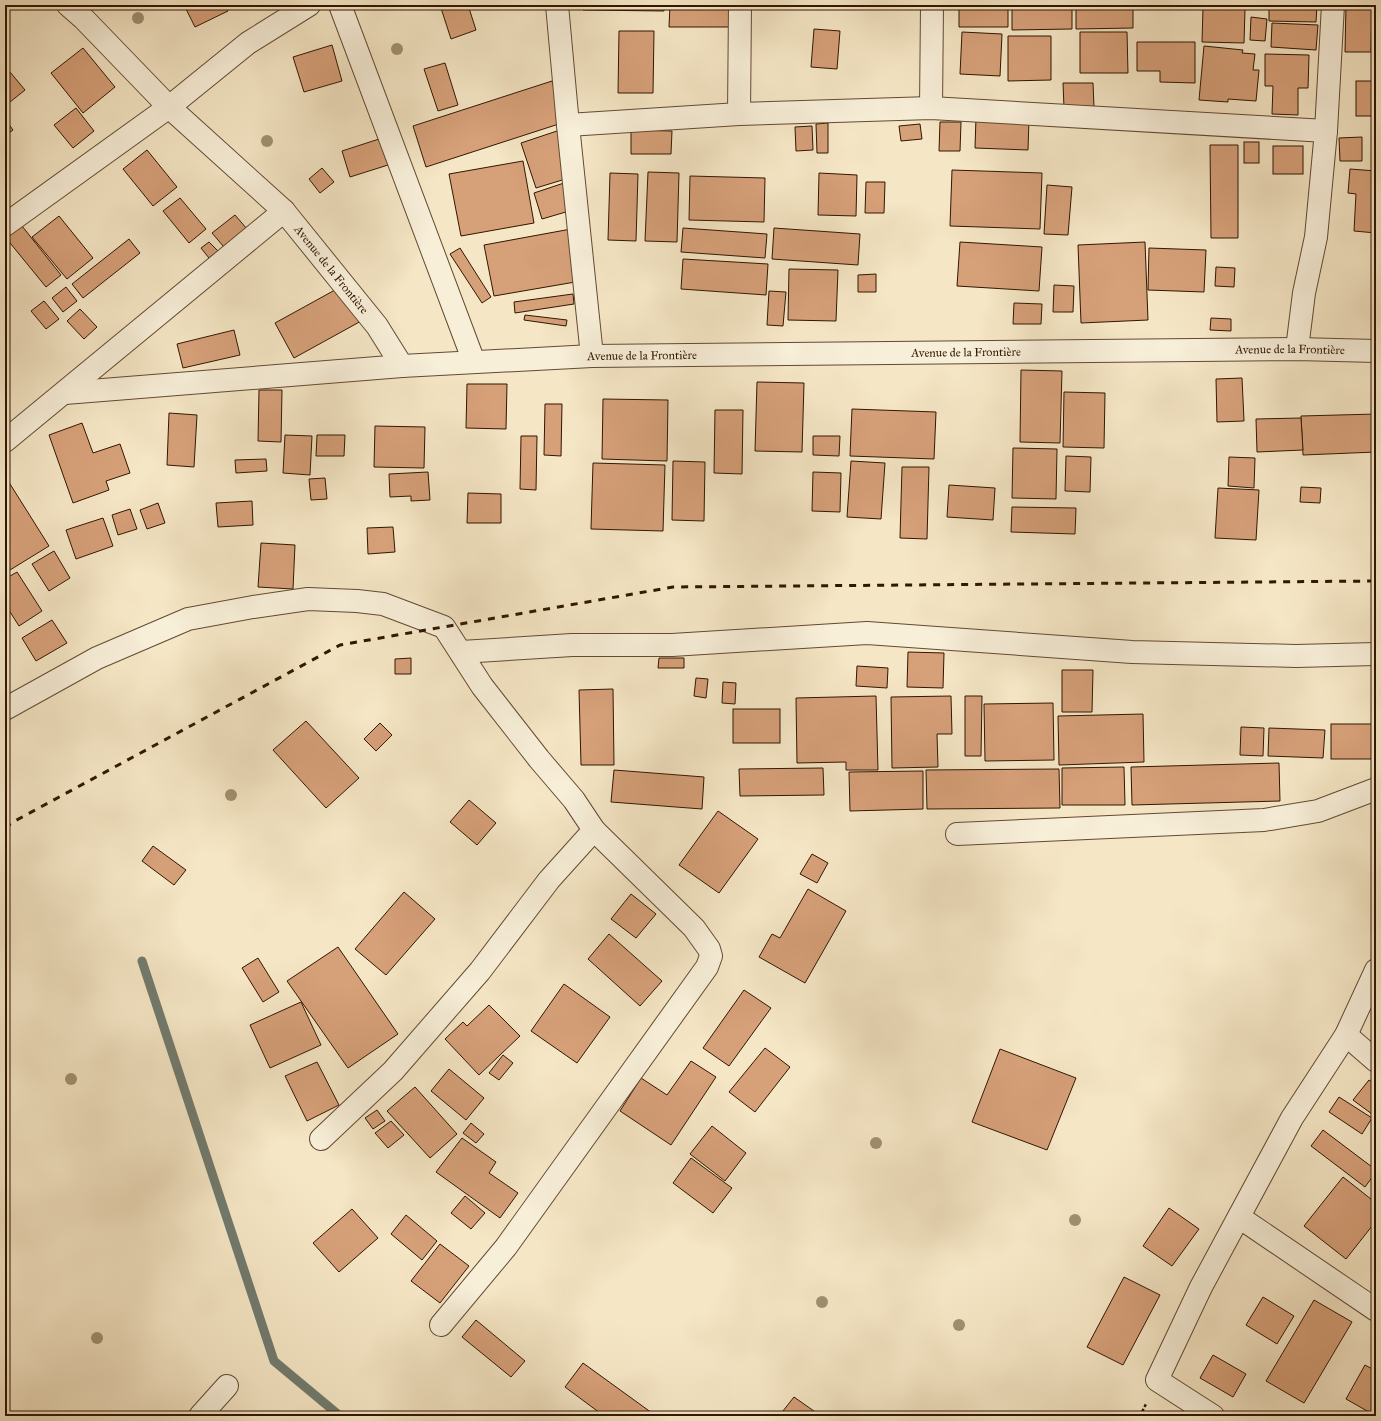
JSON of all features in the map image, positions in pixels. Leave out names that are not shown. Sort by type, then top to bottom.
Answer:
[{"type":"street","name":"Avenue de la Frontière","points":[[68,5],[84,19],[169,106],[284,212],[377,326],[402,366],[592,356],[1297,349],[1376,351]]},
{"type":"street","points":[[5,224],[169,106],[248,43],[310,5]]},
{"type":"street","points":[[340,5],[474,362]]},
{"type":"street","points":[[557,5],[592,356]]},
{"type":"street","points":[[739,114],[740,5]]},
{"type":"street","points":[[931,108],[932,5]]},
{"type":"street","points":[[1297,349],[1304,293],[1316,237],[1326,131],[1333,5]]},
{"type":"street","points":[[568,125],[739,114],[931,108],[1326,131]]},
{"type":"street","points":[[5,441],[284,212]]},
{"type":"street","points":[[65,393],[402,366]]},
{"type":"street","points":[[5,709],[97,658],[188,619],[308,599],[357,601],[383,604],[444,627],[482,686],[539,759],[574,800],[594,830],[694,928],[709,948],[711,956],[707,967],[698,980],[506,1247],[441,1325]]},
{"type":"street","points":[[461,652],[572,645],[672,645],[867,633],[1132,652],[1296,656],[1376,654]]},
{"type":"street","points":[[957,834],[1264,820],[1318,811],[1376,789]]},
{"type":"street","points":[[320,1139],[393,1071],[480,971],[549,880],[594,830]]},
{"type":"street","points":[[1213,1416],[1157,1380],[1201,1287],[1292,1118],[1346,1035],[1376,970]]},
{"type":"street","points":[[1346,1035],[1376,1060]]},
{"type":"street","points":[[1239,1217],[1376,1310]]},
{"type":"street","points":[[200,1416],[227,1386]]},
{"type":"building","points":[[184,5],[225,5],[228,11],[195,27]]},
{"type":"building","points":[[440,5],[468,5],[476,30],[451,39]]},
{"type":"building","points":[[583,5],[664,5],[664,11],[583,10]]},
{"type":"building","points":[[670,5],[733,5],[733,27],[669,27]]},
{"type":"building","points":[[1012,5],[1072,5],[1072,29],[1012,30]]},
{"type":"building","points":[[1076,5],[1133,5],[1133,28],[1076,29]]},
{"type":"building","points":[[1269,5],[1317,5],[1316,22],[1269,21]]},
{"type":"building","points":[[1008,6],[1008,27],[959,27],[959,7]]},
{"type":"building","points":[[1346,6],[1372,7],[1371,52],[1345,52]]},
{"type":"building","points":[[1203,8],[1245,9],[1244,43],[1202,42]]},
{"type":"building","points":[[1251,17],[1267,19],[1265,41],[1250,40]]},
{"type":"building","points":[[1272,23],[1318,25],[1316,50],[1271,47]]},
{"type":"building","points":[[814,29],[840,31],[837,69],[811,67]]},
{"type":"building","points":[[619,31],[654,31],[653,93],[618,93]]},
{"type":"building","points":[[962,32],[1002,34],[1000,76],[960,74]]},
{"type":"building","points":[[1080,32],[1127,32],[1128,73],[1080,73]]},
{"type":"building","points":[[1008,36],[1051,36],[1051,80],[1008,81]]},
{"type":"building","points":[[1137,42],[1195,42],[1195,83],[1160,82],[1160,71],[1137,71]]},
{"type":"building","points":[[332,45],[342,81],[304,92],[293,57]]},
{"type":"building","points":[[1204,46],[1243,50],[1242,53],[1255,54],[1253,70],[1259,70],[1256,101],[1228,99],[1228,102],[1199,100]]},
{"type":"building","points":[[83,48],[115,87],[83,113],[51,73]]},
{"type":"building","points":[[1265,54],[1309,55],[1308,88],[1298,88],[1298,115],[1272,114],[1273,86],[1265,86]]},
{"type":"building","points":[[445,63],[458,105],[438,111],[424,69]]},
{"type":"building","points":[[5,66],[25,90],[5,106]]},
{"type":"building","points":[[552,81],[565,122],[426,167],[413,126]]},
{"type":"building","points":[[1356,81],[1376,81],[1376,116],[1356,116]]},
{"type":"building","points":[[1063,83],[1093,83],[1094,107],[1064,108]]},
{"type":"building","points":[[76,108],[94,131],[73,148],[54,125]]},
{"type":"building","points":[[976,117],[1029,119],[1028,150],[975,148]]},
{"type":"building","points":[[5,119],[13,130],[5,136]]},
{"type":"building","points":[[940,122],[961,122],[960,151],[939,151]]},
{"type":"building","points":[[828,123],[828,153],[817,153],[816,124]]},
{"type":"building","points":[[920,124],[922,139],[901,141],[899,126]]},
{"type":"building","points":[[812,126],[813,150],[796,151],[795,127]]},
{"type":"building","points":[[631,130],[672,131],[671,154],[631,154]]},
{"type":"building","points":[[557,131],[572,177],[536,188],[521,143]]},
{"type":"building","points":[[1362,137],[1362,161],[1340,161],[1339,138]]},
{"type":"building","points":[[379,139],[388,165],[350,177],[342,151]]},
{"type":"building","points":[[1244,142],[1259,142],[1259,163],[1244,163]]},
{"type":"building","points":[[1210,145],[1238,145],[1238,238],[1211,238]]},
{"type":"building","points":[[1273,146],[1303,146],[1303,174],[1273,174]]},
{"type":"building","points":[[147,150],[177,187],[153,206],[123,169]]},
{"type":"building","points":[[523,161],[534,223],[461,236],[449,174]]},
{"type":"building","points":[[322,168],[334,182],[320,193],[309,179]]},
{"type":"building","points":[[1350,169],[1376,171],[1376,233],[1354,231],[1356,194],[1348,193]]},
{"type":"building","points":[[952,170],[1042,173],[1040,229],[950,226]]},
{"type":"building","points":[[648,172],[679,173],[677,242],[645,241]]},
{"type":"building","points":[[610,173],[638,174],[636,241],[608,240]]},
{"type":"building","points":[[819,173],[857,175],[856,216],[818,215]]},
{"type":"building","points":[[690,176],[765,178],[764,222],[689,220]]},
{"type":"building","points":[[567,182],[576,209],[542,219],[534,193]]},
{"type":"building","points":[[866,182],[885,182],[884,213],[865,213]]},
{"type":"building","points":[[1047,185],[1072,187],[1068,235],[1044,234]]},
{"type":"building","points":[[180,198],[206,229],[189,243],[163,211]]},
{"type":"building","points":[[235,215],[247,229],[224,247],[212,233]]},
{"type":"building","points":[[59,216],[93,258],[67,279],[32,237]]},
{"type":"building","points":[[22,226],[61,275],[46,287],[6,238]]},
{"type":"building","points":[[683,228],[767,234],[765,258],[681,252]]},
{"type":"building","points":[[774,228],[860,234],[858,265],[772,259]]},
{"type":"building","points":[[571,229],[581,281],[494,296],[484,245]]},
{"type":"building","points":[[129,239],[140,253],[83,298],[72,284]]},
{"type":"building","points":[[209,242],[218,251],[209,258],[201,248]]},
{"type":"building","points":[[960,242],[1042,247],[1039,291],[957,286]]},
{"type":"building","points":[[1145,242],[1148,320],[1081,323],[1078,245]]},
{"type":"building","points":[[460,248],[491,297],[482,303],[450,254]]},
{"type":"building","points":[[1149,248],[1206,250],[1204,292],[1148,290]]},
{"type":"building","points":[[683,259],[768,264],[766,295],[681,289]]},
{"type":"building","points":[[1216,267],[1235,268],[1234,287],[1215,286]]},
{"type":"building","points":[[789,269],[838,270],[836,321],[788,320]]},
{"type":"building","points":[[876,274],[876,292],[858,292],[858,275]]},
{"type":"building","points":[[344,285],[363,320],[294,358],[275,323]]},
{"type":"building","points":[[1054,285],[1074,286],[1073,312],[1053,312]]},
{"type":"building","points":[[66,287],[77,301],[63,312],[52,298]]},
{"type":"building","points":[[769,291],[786,292],[783,326],[767,325]]},
{"type":"building","points":[[573,294],[574,304],[515,313],[514,302]]},
{"type":"building","points":[[44,301],[59,319],[46,329],[31,311]]},
{"type":"building","points":[[1014,303],[1042,304],[1041,324],[1013,324]]},
{"type":"building","points":[[80,309],[97,327],[84,339],[67,321]]},
{"type":"building","points":[[525,315],[567,320],[566,326],[524,320]]},
{"type":"building","points":[[1211,318],[1231,319],[1231,331],[1210,330]]},
{"type":"building","points":[[234,330],[240,355],[183,368],[177,344]]},
{"type":"building","points":[[1021,370],[1062,371],[1060,443],[1020,442]]},
{"type":"building","points":[[1242,378],[1244,421],[1217,422],[1216,379]]},
{"type":"building","points":[[757,382],[804,383],[802,452],[755,451]]},
{"type":"building","points":[[467,384],[507,384],[506,429],[466,428]]},
{"type":"building","points":[[259,390],[282,390],[281,442],[258,441]]},
{"type":"building","points":[[1064,392],[1105,393],[1104,448],[1063,447]]},
{"type":"building","points":[[603,399],[668,400],[667,461],[602,459]]},
{"type":"building","points":[[545,404],[562,404],[561,456],[544,455]]},
{"type":"building","points":[[852,409],[936,412],[934,459],[850,456]]},
{"type":"building","points":[[715,410],[743,410],[742,474],[714,473]]},
{"type":"building","points":[[169,413],[197,415],[194,467],[167,465]]},
{"type":"building","points":[[1376,414],[1376,452],[1303,455],[1301,416]]},
{"type":"building","points":[[1301,418],[1303,450],[1257,452],[1256,419]]},
{"type":"building","points":[[82,423],[93,453],[120,444],[130,473],[106,481],[109,490],[73,503],[49,435]]},
{"type":"building","points":[[375,426],[425,427],[424,468],[374,467]]},
{"type":"building","points":[[285,435],[312,436],[310,475],[283,473]]},
{"type":"building","points":[[317,435],[345,435],[344,456],[316,456]]},
{"type":"building","points":[[521,436],[537,436],[536,490],[520,489]]},
{"type":"building","points":[[813,436],[840,436],[839,456],[813,455]]},
{"type":"building","points":[[1013,448],[1057,449],[1056,499],[1012,498]]},
{"type":"building","points":[[1066,456],[1091,457],[1090,492],[1065,491]]},
{"type":"building","points":[[1229,457],[1255,458],[1254,488],[1228,486]]},
{"type":"building","points":[[266,459],[267,471],[236,473],[235,460]]},
{"type":"building","points":[[673,461],[705,462],[704,521],[672,520]]},
{"type":"building","points":[[851,461],[885,463],[881,519],[847,517]]},
{"type":"building","points":[[593,463],[665,465],[663,531],[591,529]]},
{"type":"building","points":[[902,467],[929,467],[927,539],[900,538]]},
{"type":"building","points":[[428,472],[430,500],[411,501],[411,496],[390,497],[389,474]]},
{"type":"building","points":[[813,472],[841,473],[840,512],[812,511]]},
{"type":"building","points":[[5,476],[49,546],[10,570],[5,562]]},
{"type":"building","points":[[325,478],[327,499],[311,500],[309,479]]},
{"type":"building","points":[[949,485],[995,488],[993,520],[947,517]]},
{"type":"building","points":[[1301,487],[1321,488],[1320,503],[1300,502]]},
{"type":"building","points":[[1218,488],[1259,490],[1256,540],[1215,538]]},
{"type":"building","points":[[468,493],[501,494],[501,523],[467,523]]},
{"type":"building","points":[[252,501],[253,525],[218,527],[216,503]]},
{"type":"building","points":[[158,503],[165,523],[147,529],[140,510]]},
{"type":"building","points":[[1012,507],[1076,508],[1075,534],[1011,532]]},
{"type":"building","points":[[130,509],[137,529],[118,535],[112,515]]},
{"type":"building","points":[[103,518],[113,546],[76,559],[66,530]]},
{"type":"building","points":[[393,527],[395,552],[368,554],[367,528]]},
{"type":"building","points":[[261,543],[295,545],[293,589],[258,587]]},
{"type":"building","points":[[54,551],[70,578],[49,591],[32,564]]},
{"type":"building","points":[[17,572],[42,611],[19,626],[5,604],[5,579]]},
{"type":"building","points":[[52,620],[67,643],[36,661],[22,638]]},
{"type":"building","points":[[908,652],[944,653],[943,688],[907,687]]},
{"type":"building","points":[[411,658],[411,674],[395,674],[395,659]]},
{"type":"building","points":[[659,658],[684,658],[684,668],[658,668]]},
{"type":"building","points":[[857,666],[888,668],[887,688],[856,686]]},
{"type":"building","points":[[1062,670],[1093,670],[1092,712],[1062,712]]},
{"type":"building","points":[[696,678],[708,679],[706,698],[694,696]]},
{"type":"building","points":[[723,682],[736,683],[735,704],[722,703]]},
{"type":"building","points":[[613,689],[614,765],[581,765],[579,690]]},
{"type":"building","points":[[876,696],[878,770],[846,770],[846,762],[797,763],[796,698]]},
{"type":"building","points":[[951,696],[952,734],[937,734],[938,767],[892,768],[891,697]]},
{"type":"building","points":[[965,696],[982,696],[981,756],[965,756]]},
{"type":"building","points":[[1053,703],[1054,760],[985,761],[984,704]]},
{"type":"building","points":[[733,709],[780,709],[780,743],[733,743]]},
{"type":"building","points":[[1143,714],[1144,762],[1059,765],[1058,716]]},
{"type":"building","points":[[306,721],[359,778],[326,808],[273,750]]},
{"type":"building","points":[[380,723],[392,735],[376,751],[364,739]]},
{"type":"building","points":[[1331,724],[1376,724],[1376,759],[1331,759]]},
{"type":"building","points":[[1241,727],[1264,728],[1263,756],[1240,755]]},
{"type":"building","points":[[1269,728],[1325,730],[1323,758],[1268,756]]},
{"type":"building","points":[[1279,763],[1280,801],[1132,805],[1131,767]]},
{"type":"building","points":[[1124,767],[1125,805],[1062,805],[1062,768]]},
{"type":"building","points":[[823,768],[824,795],[740,796],[739,769]]},
{"type":"building","points":[[1059,769],[1060,808],[927,809],[926,770]]},
{"type":"building","points":[[614,770],[704,777],[702,809],[611,802]]},
{"type":"building","points":[[923,771],[923,809],[850,811],[849,772]]},
{"type":"building","points":[[469,800],[496,823],[477,845],[450,822]]},
{"type":"building","points":[[718,811],[758,839],[719,893],[679,865]]},
{"type":"building","points":[[153,846],[186,870],[174,885],[142,861]]},
{"type":"building","points":[[812,854],[828,863],[817,883],[800,874]]},
{"type":"building","points":[[808,889],[846,911],[805,983],[759,957],[772,934],[780,938]]},
{"type":"building","points":[[404,892],[435,919],[386,975],[355,949]]},
{"type":"building","points":[[631,894],[656,914],[636,938],[611,919]]},
{"type":"building","points":[[609,934],[662,981],[640,1006],[588,959]]},
{"type":"building","points":[[338,947],[398,1034],[348,1068],[287,981]]},
{"type":"building","points":[[258,958],[279,992],[263,1002],[242,968]]},
{"type":"building","points":[[564,984],[610,1017],[577,1063],[531,1031]]},
{"type":"building","points":[[744,990],[771,1008],[729,1066],[703,1048]]},
{"type":"building","points":[[301,1002],[321,1045],[270,1068],[250,1025]]},
{"type":"building","points":[[489,1005],[520,1036],[479,1075],[445,1039],[463,1022],[467,1026]]},
{"type":"building","points":[[765,1048],[790,1067],[755,1112],[729,1092]]},
{"type":"building","points":[[1000,1049],[1076,1078],[1047,1150],[972,1122]]},
{"type":"building","points":[[503,1055],[513,1063],[499,1080],[489,1073]]},
{"type":"building","points":[[691,1061],[716,1077],[671,1145],[620,1111],[641,1078],[667,1095]]},
{"type":"building","points":[[317,1062],[339,1105],[307,1121],[285,1076]]},
{"type":"building","points":[[449,1069],[484,1098],[466,1120],[431,1091]]},
{"type":"building","points":[[1369,1080],[1376,1085],[1376,1117],[1353,1100]]},
{"type":"building","points":[[415,1087],[457,1134],[430,1158],[387,1111]]},
{"type":"building","points":[[1339,1097],[1372,1118],[1362,1134],[1329,1112]]},
{"type":"building","points":[[377,1110],[385,1121],[373,1129],[365,1118]]},
{"type":"building","points":[[391,1121],[404,1135],[388,1148],[375,1133]]},
{"type":"building","points":[[471,1123],[484,1134],[476,1143],[463,1133]]},
{"type":"building","points":[[712,1126],[746,1153],[725,1181],[690,1154]]},
{"type":"building","points":[[1323,1130],[1376,1170],[1365,1187],[1311,1146]]},
{"type":"building","points":[[462,1138],[496,1162],[489,1173],[518,1193],[500,1218],[436,1172]]},
{"type":"building","points":[[691,1158],[732,1188],[713,1213],[673,1183]]},
{"type":"building","points":[[1343,1177],[1376,1203],[1376,1221],[1346,1259],[1304,1226]]},
{"type":"building","points":[[465,1196],[485,1213],[471,1229],[451,1213]]},
{"type":"building","points":[[1169,1208],[1199,1229],[1172,1266],[1143,1246]]},
{"type":"building","points":[[352,1209],[378,1238],[339,1272],[313,1243]]},
{"type":"building","points":[[406,1215],[437,1241],[422,1260],[391,1234]]},
{"type":"building","points":[[440,1244],[469,1266],[440,1303],[411,1281]]},
{"type":"building","points":[[1124,1277],[1160,1295],[1123,1365],[1087,1347]]},
{"type":"building","points":[[1263,1297],[1294,1316],[1277,1344],[1246,1325]]},
{"type":"building","points":[[1314,1300],[1352,1322],[1304,1403],[1266,1381]]},
{"type":"building","points":[[476,1320],[525,1361],[511,1377],[462,1337]]},
{"type":"building","points":[[1213,1355],[1246,1374],[1233,1397],[1200,1378]]},
{"type":"building","points":[[583,1363],[652,1413],[649,1416],[604,1416],[565,1387]]},
{"type":"building","points":[[1365,1365],[1376,1371],[1376,1416],[1346,1399]]},
{"type":"building","points":[[794,1397],[821,1416],[779,1416]]},
{"type":"waterway","points":[[142,961],[274,1361],[340,1416]]},
{"type":"railway","points":[[5,828],[13,822],[340,645],[673,587],[1376,581]]}]
